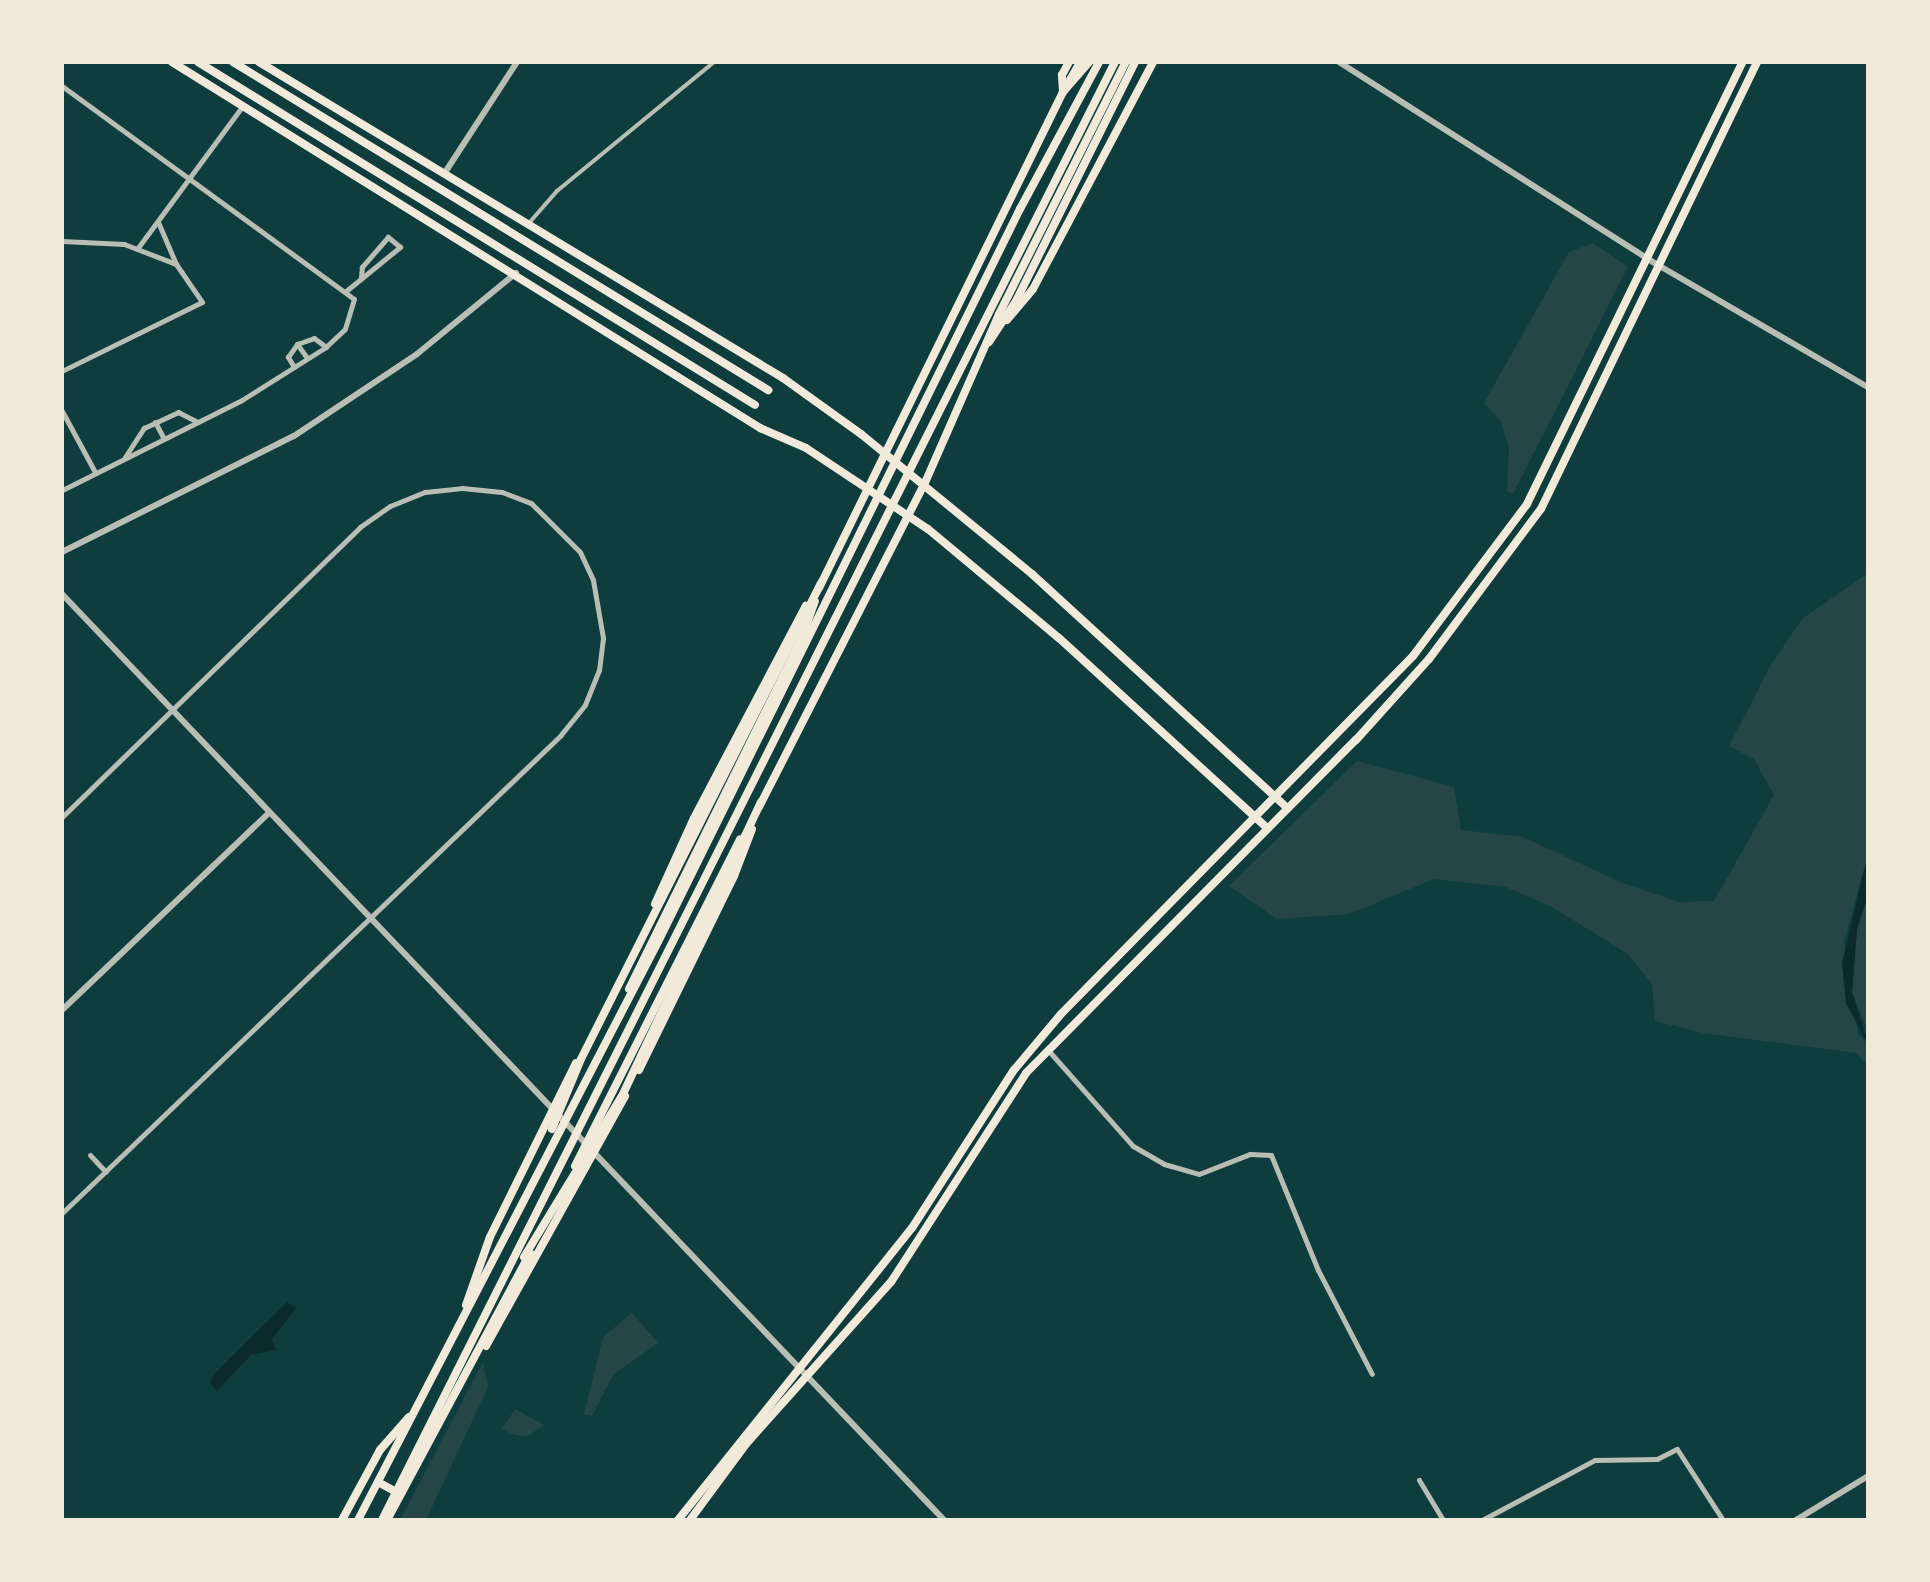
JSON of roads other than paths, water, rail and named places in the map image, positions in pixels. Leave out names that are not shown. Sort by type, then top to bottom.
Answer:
[{"type":"main road","points":[[172,62],[241,108],[516,273],[760,428],[798,444],[908,516],[1059,638],[1266,827]]},
{"type":"main road","points":[[198,62],[755,405]]},
{"type":"main road","points":[[233,62],[768,390]]},
{"type":"main road","points":[[259,62],[783,378],[889,455],[1032,574],[1286,807]]},
{"type":"main road","points":[[1063,92],[1062,75],[1069,62]]},
{"type":"main road","points":[[358,1520],[452,1345],[535,1170],[581,1059],[821,583],[889,455],[1080,62]]},
{"type":"main road","points":[[1063,92],[1089,62]]},
{"type":"main road","points":[[535,1170],[658,942],[1020,209],[1099,62]]},
{"type":"main road","points":[[384,1520],[496,1302],[1115,62]]},
{"type":"main road","points":[[496,1302],[622,1096],[761,802],[924,485],[989,342],[1126,62]]},
{"type":"main road","points":[[989,342],[1016,301],[1135,62]]},
{"type":"main road","points":[[989,342],[1033,289],[1153,62]]},
{"type":"main road","points":[[678,1520],[799,1364],[912,1228],[1014,1070],[1051,1025],[1413,656],[1527,504],[1645,256],[1743,62]]},
{"type":"main road","points":[[690,1520],[746,1444],[891,1282],[973,1147],[1048,1050],[1429,659],[1541,509],[1757,62]]},
{"type":"main road","points":[[457,1332],[490,1237],[554,1105],[633,953],[694,818],[789,633],[821,583]]},
{"type":"main road","points":[[358,1520],[564,1121],[801,640],[821,583]]},
{"type":"main road","points":[[384,1520],[471,1366],[586,1145],[722,870],[761,802]]},
{"type":"main road","points":[[471,1366],[502,1326],[596,1155],[734,876],[761,802]]},
{"type":"main road","points":[[342,1520],[380,1450],[415,1410]]},
{"type":"main road","points":[[378,1482],[401,1494]]},
{"type":"street","points":[[444,174],[517,62]]},
{"type":"street","points":[[528,225],[557,191],[714,62]]},
{"type":"street","points":[[1339,62],[1658,265],[1868,387]]},
{"type":"street","points":[[62,86],[354,299],[345,329],[326,347],[198,422],[62,490]]},
{"type":"street","points":[[137,249],[241,108]]},
{"type":"street","points":[[62,371],[202,302],[176,264],[157,221]]},
{"type":"street","points":[[346,291],[361,277],[362,267],[388,237],[400,247],[370,277],[361,277]]},
{"type":"street","points":[[62,241],[137,249],[176,264]]},
{"type":"street","points":[[62,552],[212,481],[320,420],[417,354],[516,273]]},
{"type":"street","points":[[294,367],[288,357],[297,344],[314,338],[326,347]]},
{"type":"street","points":[[297,344],[307,358]]},
{"type":"street","points":[[62,411],[95,472]]},
{"type":"street","points":[[124,458],[144,428],[155,422],[178,412],[198,422]]},
{"type":"street","points":[[155,422],[164,439]]},
{"type":"street","points":[[62,817],[360,527],[390,506],[425,492],[462,488],[502,492],[531,503],[558,525],[580,552],[600,609],[599,670],[585,705],[561,735],[371,920],[62,1213]]},
{"type":"street","points":[[62,594],[268,814],[554,1105],[586,1145],[809,1374],[944,1520]]},
{"type":"street","points":[[62,1010],[268,814]]},
{"type":"street","points":[[1048,1050],[1133,1146],[1164,1164],[1199,1174],[1250,1154],[1271,1155],[1318,1270],[1372,1374]]},
{"type":"street","points":[[90,1155],[106,1172]]},
{"type":"street","points":[[1482,1520],[1595,1460],[1657,1459],[1677,1449],[1723,1520]]},
{"type":"street","points":[[1796,1520],[1868,1476]]},
{"type":"street","points":[[1419,1480],[1443,1520]]}]
